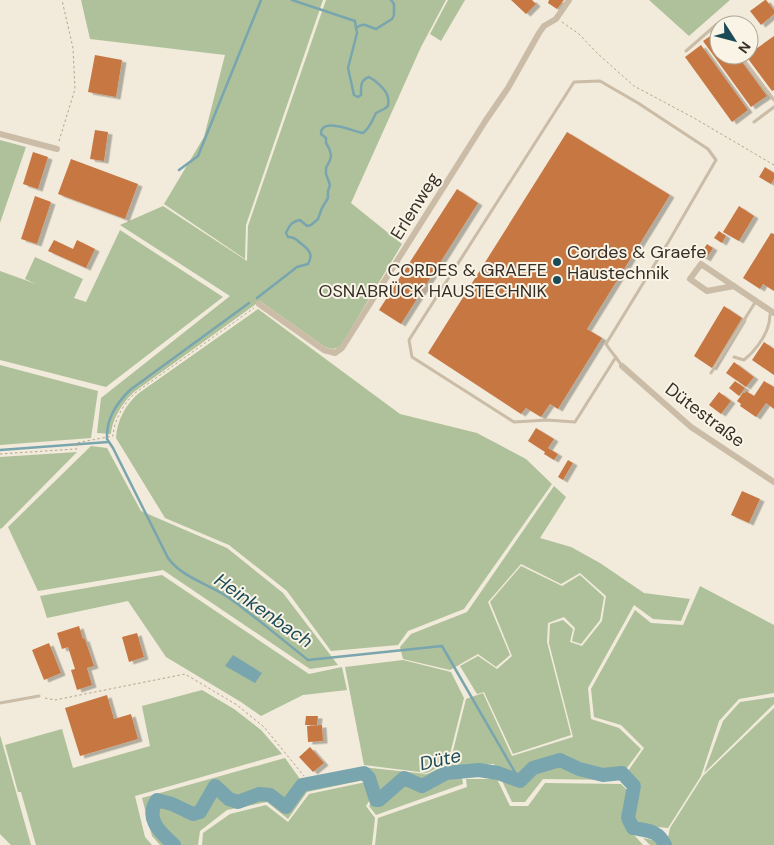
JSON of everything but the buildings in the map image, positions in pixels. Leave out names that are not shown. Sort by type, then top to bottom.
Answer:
[{"type":"street","name":"Erlenweg","points":[[259,304],[324,350],[335,353],[342,348],[508,88],[539,33],[544,26],[556,19],[569,0]]},
{"type":"street","points":[[0,134],[57,149]]},
{"type":"street","points":[[734,286],[707,291],[690,279],[701,264],[734,286],[756,301],[773,312]]},
{"type":"street","name":"Dütestraße","points":[[622,366],[690,427],[774,482]]},
{"type":"lane","points":[[686,51],[709,31]]},
{"type":"lane","points":[[748,65],[774,100]]},
{"type":"lane","points":[[616,357],[574,422],[547,420],[514,422],[412,357],[409,340],[574,82],[600,81],[638,103],[708,149],[716,160],[606,344],[616,357],[622,366]]},
{"type":"lane","points":[[754,122],[774,107]]},
{"type":"lane","points":[[712,373],[756,301]]},
{"type":"lane","points":[[734,357],[744,360],[748,356],[763,336],[773,312]]},
{"type":"lane","points":[[0,703],[39,696]]},
{"type":"path","points":[[57,149],[74,89],[73,48],[62,0]]},
{"type":"path","points":[[556,19],[579,34],[634,86],[694,118],[774,165]]},
{"type":"path","points":[[0,454],[75,449],[77,448],[76,443],[114,436],[114,428],[129,398],[259,304]]},
{"type":"path","points":[[39,696],[55,700],[185,674],[237,705],[264,727],[304,776]]},
{"type":"green space","points":[[81,0],[323,0],[246,225],[245,259],[164,204],[204,137],[225,55],[90,39]]},
{"type":"green space","points":[[326,0],[446,0],[421,47],[351,203],[402,244],[340,347],[333,349],[325,347],[260,301],[134,392],[119,411],[113,423],[111,434],[97,433],[101,398],[230,296],[120,225],[163,206],[247,261],[248,226]]},
{"type":"green space","points":[[448,0],[465,0],[441,41],[430,34]]},
{"type":"green space","points":[[649,0],[730,0],[713,15],[709,15],[709,18],[689,36]]},
{"type":"green space","points":[[0,140],[26,147],[0,223]]},
{"type":"green space","points":[[120,230],[223,297],[106,387],[0,360],[0,271],[36,284],[25,279],[35,257],[83,279],[74,298],[86,302]]},
{"type":"green space","points":[[258,309],[400,414],[477,433],[526,459],[552,484],[464,609],[408,631],[398,645],[331,651],[287,591],[229,545],[165,518],[116,438],[118,425],[123,413],[139,393]]},
{"type":"green space","points":[[0,365],[98,391],[91,438],[0,445]]},
{"type":"green space","points":[[91,446],[107,448],[141,511],[227,548],[283,593],[338,665],[310,669],[163,570],[38,591],[8,527]]},
{"type":"green space","points":[[77,452],[2,528],[0,529],[0,457]]},
{"type":"green space","points":[[554,486],[566,497],[540,538],[571,547],[600,563],[644,593],[690,599],[681,621],[653,619],[634,605],[588,688],[591,719],[619,728],[641,749],[618,780],[543,779],[525,802],[512,802],[494,764],[460,765],[463,784],[376,815],[369,806],[378,792],[373,778],[307,792],[288,819],[267,802],[227,810],[200,831],[198,845],[160,845],[152,836],[142,798],[285,758],[300,779],[362,767],[427,774],[450,763],[466,699],[483,693],[512,756],[573,737],[549,643],[550,624],[563,620],[573,629],[570,642],[582,646],[602,621],[606,596],[580,573],[561,584],[521,564],[488,602],[510,655],[496,667],[478,654],[450,670],[403,659],[400,647],[411,634],[467,612]]},
{"type":"green space","points":[[521,566],[562,586],[580,575],[604,597],[600,620],[581,644],[572,641],[575,628],[564,617],[548,623],[547,642],[571,735],[513,754],[484,692],[477,694],[460,666],[478,656],[497,669],[512,656],[490,602]]},
{"type":"green space","points":[[162,575],[309,674],[342,667],[347,690],[303,695],[261,716],[166,657],[128,601],[47,618],[40,596]]},
{"type":"green space","points":[[700,586],[774,625],[774,693],[739,699],[719,721],[701,776],[668,828],[638,825],[634,818],[641,785],[628,771],[644,748],[621,725],[594,717],[591,689],[635,610],[651,623],[683,625]]},
{"type":"green space","points":[[403,660],[451,672],[464,698],[448,762],[427,773],[364,765],[345,667]]},
{"type":"green space","points":[[202,690],[234,709],[261,730],[282,754],[135,796],[145,837],[152,845],[36,845],[5,745],[62,729],[73,768],[150,746],[142,706]]},
{"type":"green space","points":[[774,697],[774,704],[704,773],[723,721],[740,702]]},
{"type":"green space","points":[[774,708],[774,845],[650,845],[643,838],[667,843],[670,828],[703,776]]},
{"type":"green space","points":[[0,735],[31,845],[11,845],[0,834]]},
{"type":"green space","points":[[466,779],[497,779],[510,806],[528,806],[545,783],[621,784],[627,790],[621,820],[643,845],[375,845],[378,818],[467,787]]},
{"type":"green space","points":[[366,782],[371,798],[366,806],[375,818],[372,845],[202,845],[203,833],[230,814],[266,805],[288,822],[309,794]]},
{"type":"water","points":[[233,655],[262,673],[255,683],[225,666]]},
{"type":"waterway","points":[[179,170],[198,156],[261,0]]},
{"type":"waterway","points":[[292,0],[355,21],[356,28]]},
{"type":"waterway","name":"Heinkenbach","points":[[257,298],[297,267],[308,264],[310,261],[310,253],[307,249],[295,238],[288,237],[286,233],[291,224],[300,220],[307,226],[311,225],[318,219],[328,198],[330,185],[326,168],[331,155],[326,138],[321,134],[322,129],[326,126],[339,126],[363,133],[369,127],[376,113],[388,106],[387,95],[369,77],[363,82],[361,95],[358,97],[354,95],[348,68],[357,33],[356,28],[364,25],[376,29],[392,19],[394,4],[391,0]]},
{"type":"waterway","name":"Heinkenbach","points":[[249,303],[130,390],[116,406],[110,418],[107,439],[168,558],[190,577],[232,600],[308,660],[442,646],[520,781]]},
{"type":"waterway","points":[[0,450],[108,442]]},
{"type":"waterway","name":"Düte","points":[[174,845],[159,830],[153,819],[153,807],[157,800],[172,804],[193,814],[200,812],[215,786],[229,799],[238,802],[259,794],[270,795],[286,807],[302,785],[364,773],[369,778],[376,800],[379,800],[404,778],[422,786],[446,773],[479,770],[498,773],[520,781],[533,768],[560,760],[579,769],[603,775],[622,773],[634,786],[628,818],[633,828],[656,834],[665,845]]},
{"type":"place","name":"Cordes & Graefe Haustechnik","points":[[557,262]]},
{"type":"place","name":"CORDES & GRAEFE OSNABRÜCK HAUSTECHNIK","points":[[557,280]]}]
